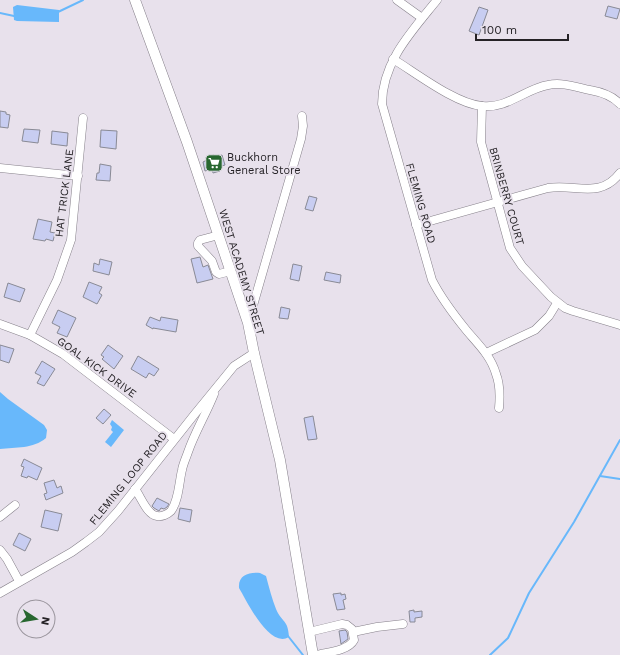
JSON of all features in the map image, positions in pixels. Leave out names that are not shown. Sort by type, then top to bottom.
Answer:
[{"type":"main road","name":"WEST ACADEMY STREET","points":[[135,0],[187,142],[248,324],[280,460],[314,655]]},
{"type":"street","points":[[397,0],[422,18]]},
{"type":"street","name":"FLEMING ROAD","points":[[437,0],[422,18],[393,59],[383,84],[382,104],[429,271],[436,289],[454,315],[486,353],[497,375],[500,408]]},
{"type":"street","points":[[393,59],[455,97],[468,103],[482,106],[504,104],[541,86],[558,84],[604,93],[614,98],[620,104]]},
{"type":"street","name":"BRINBERRY COURT","points":[[482,106],[481,142],[506,239],[515,257],[557,303],[572,311],[620,324]]},
{"type":"street","points":[[248,324],[301,139],[303,126],[302,116]]},
{"type":"street","name":"HAT TRICK LANE","points":[[30,336],[57,280],[71,240],[83,118]]},
{"type":"street","points":[[0,168],[78,176]]},
{"type":"street","points":[[416,225],[556,186],[577,189],[595,189],[612,182],[620,173]]},
{"type":"street","points":[[219,235],[200,240],[198,246],[212,261],[216,272],[219,274],[231,271]]},
{"type":"street","points":[[486,353],[535,330],[549,316],[557,303]]},
{"type":"street","name":"GOAL KICK DRIVE","points":[[0,324],[30,336],[63,354],[174,439]]},
{"type":"street","name":"FLEMING LOOP ROAD","points":[[0,593],[86,542],[98,532],[118,511],[174,439],[234,366],[254,353]]},
{"type":"street","points":[[135,489],[142,498],[148,511],[152,514],[157,516],[165,515],[170,511],[175,502],[182,468],[188,450],[218,385]]},
{"type":"street","points":[[0,517],[15,505]]},
{"type":"street","points":[[0,550],[7,559],[19,581]]},
{"type":"street","points":[[309,632],[342,624],[347,625],[353,632],[354,640],[352,644],[346,648],[314,655]]},
{"type":"street","points":[[353,632],[403,624]]},
{"type":"water","points":[[17,5],[59,10],[59,22],[14,20],[13,7]]},
{"type":"water","points":[[0,392],[44,425],[47,430],[46,438],[41,442],[30,446],[0,449]]},
{"type":"water","points":[[112,420],[124,430],[111,447],[105,442],[113,432],[110,424]]},
{"type":"water","points":[[252,573],[260,573],[266,576],[278,613],[286,624],[289,637],[281,639],[266,630],[253,612],[239,588],[242,577]]},
{"type":"building","points":[[608,6],[620,9],[617,19],[605,16]]},
{"type":"building","points":[[479,7],[488,10],[479,35],[469,31]]},
{"type":"building","points":[[0,111],[6,112],[6,114],[10,115],[8,128],[0,127]]},
{"type":"building","points":[[24,129],[40,130],[38,143],[22,141]]},
{"type":"building","points":[[101,130],[117,131],[116,149],[100,147]]},
{"type":"building","points":[[52,131],[68,133],[67,146],[51,144]]},
{"type":"building","name":"Buckhorn General Store","points":[[214,155],[214,157],[222,155],[225,165],[218,167],[220,171],[213,173],[212,169],[205,171],[203,162],[207,160],[206,157]]},
{"type":"building","points":[[100,164],[111,166],[110,181],[96,180],[97,173],[99,173]]},
{"type":"building","points":[[309,196],[317,198],[313,211],[305,209]]},
{"type":"building","points":[[38,219],[52,222],[50,232],[55,233],[53,241],[46,239],[45,241],[33,239]]},
{"type":"building","points":[[200,257],[203,267],[208,265],[213,279],[197,283],[191,259]]},
{"type":"building","points":[[100,259],[112,262],[109,275],[93,271],[94,263],[99,265]]},
{"type":"building","points":[[293,264],[302,266],[299,281],[290,279]]},
{"type":"building","points":[[326,272],[341,275],[340,283],[324,280]]},
{"type":"building","points":[[89,282],[102,287],[99,293],[102,295],[97,304],[83,297]]},
{"type":"building","points":[[8,283],[25,289],[20,302],[4,297]]},
{"type":"building","points":[[281,307],[290,309],[288,319],[279,318]]},
{"type":"building","points":[[58,310],[76,318],[67,337],[57,333],[60,327],[52,323]]},
{"type":"building","points":[[150,317],[160,321],[161,317],[178,320],[176,332],[153,329],[146,325]]},
{"type":"building","points":[[0,345],[14,349],[9,363],[0,360]]},
{"type":"building","points":[[108,345],[123,356],[114,369],[102,359],[104,357],[101,355]]},
{"type":"building","points":[[138,356],[159,369],[154,376],[149,373],[146,378],[131,369]]},
{"type":"building","points":[[42,361],[55,369],[44,386],[37,383],[41,376],[35,373]]},
{"type":"building","points":[[104,409],[111,415],[103,424],[96,418]]},
{"type":"building","points":[[313,416],[317,439],[308,440],[304,418]]},
{"type":"building","points":[[24,459],[42,468],[37,480],[28,476],[27,478],[21,476],[24,467],[21,466]]},
{"type":"building","points":[[54,480],[57,488],[61,486],[63,493],[46,500],[44,494],[47,493],[44,483]]},
{"type":"building","points":[[157,498],[169,504],[167,507],[164,509],[161,508],[159,511],[154,508],[152,506]]},
{"type":"building","points":[[180,508],[192,510],[190,522],[178,519]]},
{"type":"building","points":[[45,510],[62,514],[58,531],[41,527]]},
{"type":"building","points":[[19,533],[31,539],[25,551],[13,545]]},
{"type":"building","points":[[341,593],[341,595],[345,594],[346,599],[343,600],[345,609],[337,610],[333,594]]},
{"type":"building","points":[[414,610],[414,612],[422,611],[422,617],[415,618],[415,622],[410,622],[409,611]]},
{"type":"building","points":[[345,630],[347,632],[348,639],[341,644],[339,631]]},
{"type":"waterway","points":[[58,12],[83,0]]},
{"type":"waterway","points":[[0,13],[14,16]]},
{"type":"waterway","points":[[490,655],[508,638],[529,593],[574,522],[620,440]]},
{"type":"waterway","points":[[600,476],[620,479]]},
{"type":"waterway","points":[[288,636],[303,655]]},
{"type":"place","name":"Buckhorn General Store","points":[[214,163]]}]
